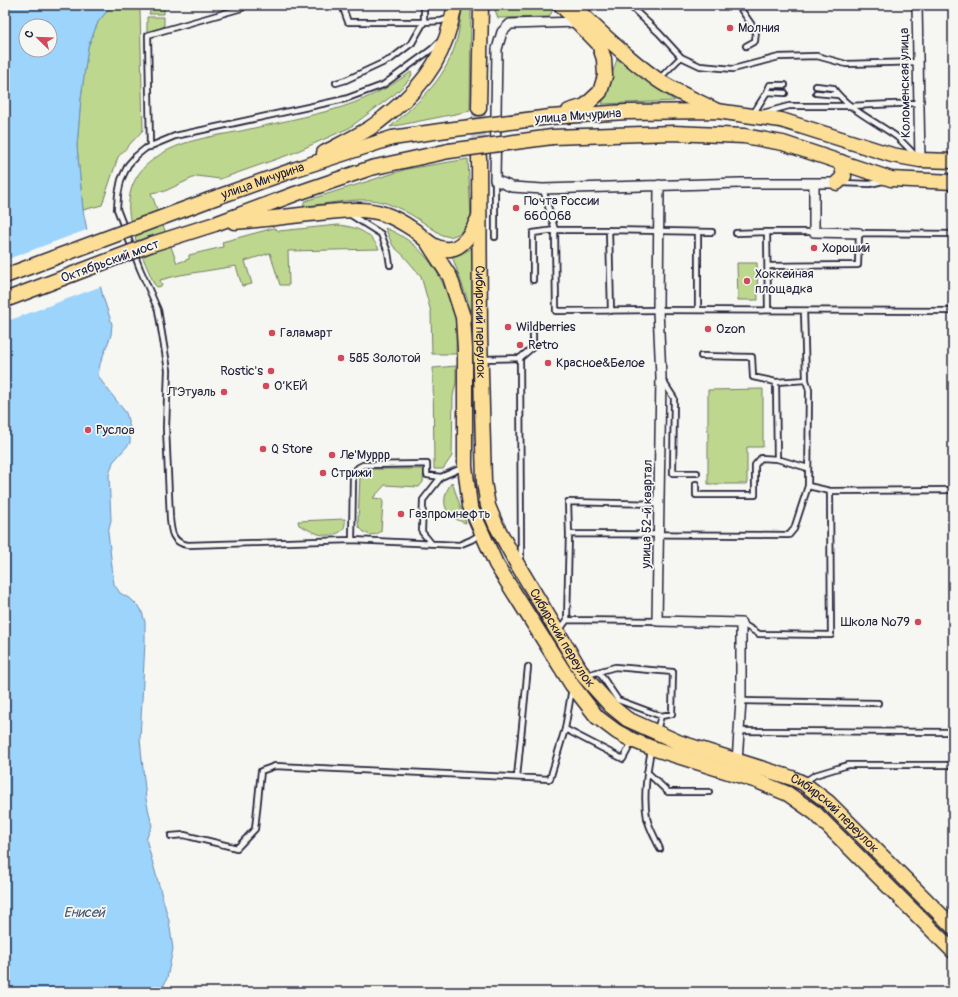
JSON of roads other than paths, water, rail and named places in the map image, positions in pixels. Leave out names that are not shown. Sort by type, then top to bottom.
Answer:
[{"type":"main road","points":[[550,117],[585,106],[600,92],[605,76],[604,59],[599,44],[561,5]]},
{"type":"main road","points":[[572,5],[613,44],[658,80],[682,94],[717,111]]},
{"type":"main road","points":[[479,108],[481,6]]},
{"type":"main road","points":[[296,169],[371,127],[404,100],[428,75],[439,56],[454,10]]},
{"type":"main road","name":"улица Мичурина","points":[[209,200],[296,169],[392,138],[550,117],[626,112],[717,111],[781,120],[892,155],[920,160],[953,161]]},
{"type":"main road","name":"улица Мичурина","points":[[215,224],[294,194],[371,168],[449,150],[552,137],[673,133],[744,136],[783,143],[891,179],[953,182]]},
{"type":"main road","name":"Сибирский переулок","points":[[479,157],[484,482],[488,506],[496,525],[516,562],[584,676],[611,706],[627,718],[657,733],[678,742],[737,762],[792,778],[802,783],[828,802],[953,927]]},
{"type":"main road","points":[[837,183],[844,176],[841,162]]},
{"type":"main road","name":"Октябрьский мост","points":[[5,276],[209,200]]},
{"type":"main road","points":[[215,224],[344,211],[373,211],[396,219],[413,230],[428,243],[444,249],[454,248],[461,244],[473,230],[480,216]]},
{"type":"main road","name":"Октябрьский мост","points":[[5,300],[152,244],[215,224]]},
{"type":"main road","name":"Сибирский переулок","points":[[428,243],[450,277],[463,317],[465,349],[464,466],[470,506],[481,534],[496,564],[572,685],[597,717],[617,732],[632,740],[652,748],[758,781],[788,794],[815,813],[953,951]]},
{"type":"main road","points":[[481,534],[496,525]]},
{"type":"main road","points":[[572,685],[584,676]]},
{"type":"main road","points":[[652,748],[657,733]]},
{"type":"street","name":"Коломенская улица","points":[[917,5],[920,160]]},
{"type":"street","points":[[579,22],[510,24],[502,32],[497,49],[495,180],[512,187],[543,189],[740,183],[837,183]]},
{"type":"street","points":[[814,183],[814,232],[859,233]]},
{"type":"street","name":"улица 52-й квартал","points":[[658,621],[661,378],[658,310],[659,186]]},
{"type":"street","points":[[658,621],[741,624],[741,701],[737,762]]},
{"type":"lane","points":[[150,147],[148,35],[242,8],[242,5]]},
{"type":"lane","points":[[342,5],[348,22],[441,21],[454,10]]},
{"type":"lane","points":[[336,83],[346,80],[391,59],[412,43],[424,22],[424,5]]},
{"type":"lane","points":[[629,5],[659,33],[681,57],[700,66],[733,69],[779,57],[817,56],[846,64],[918,62]]},
{"type":"lane","points":[[738,5],[756,31],[755,41],[746,46]]},
{"type":"lane","points":[[448,32],[432,49],[383,85],[345,99],[176,136],[150,147],[136,156],[128,165],[121,180],[117,208],[140,269],[158,310],[168,370],[166,428],[170,530],[179,543],[188,545],[352,540],[459,545],[481,534]]},
{"type":"lane","points":[[658,80],[681,57]]},
{"type":"lane","points":[[752,116],[770,85],[784,85]]},
{"type":"lane","points":[[816,86],[833,88],[849,106],[898,138],[920,160]]},
{"type":"lane","points":[[767,92],[785,93]]},
{"type":"lane","points":[[816,93],[838,95]]},
{"type":"lane","points":[[752,116],[789,106],[849,106],[918,103]]},
{"type":"lane","points":[[837,183],[870,184],[891,179]]},
{"type":"lane","points":[[495,180],[496,237]]},
{"type":"lane","points":[[543,189],[556,230],[556,311],[953,311]]},
{"type":"lane","points":[[344,211],[381,234],[388,252],[390,265]]},
{"type":"lane","points":[[533,280],[533,233],[556,230],[712,232]]},
{"type":"lane","points":[[609,230],[611,311]]},
{"type":"lane","points":[[698,232],[698,310]]},
{"type":"lane","points":[[767,232],[768,310]]},
{"type":"lane","points":[[736,233],[814,232]]},
{"type":"lane","points":[[768,266],[858,265],[859,233],[953,234]]},
{"type":"lane","points":[[569,534],[789,535],[794,529],[808,486],[809,390],[806,380],[804,311]]},
{"type":"lane","points":[[481,360],[520,358],[533,347],[533,334]]},
{"type":"lane","points":[[702,356],[752,357],[753,377],[776,382],[806,380]]},
{"type":"lane","points":[[516,562],[521,556],[520,358]]},
{"type":"lane","points":[[661,378],[674,398],[673,473],[696,473]]},
{"type":"lane","points":[[776,382],[777,459]]},
{"type":"lane","points":[[696,484],[696,495],[755,495],[755,465],[761,458],[777,459],[808,468]]},
{"type":"lane","points":[[352,540],[353,478],[354,472],[358,468],[363,465],[427,464],[427,475],[441,477]]},
{"type":"lane","points":[[431,543],[422,532],[423,500],[441,477],[464,466]]},
{"type":"lane","points":[[808,486],[830,491],[953,490]]},
{"type":"lane","points":[[741,624],[759,634],[831,635],[830,491]]},
{"type":"lane","points":[[558,631],[567,620],[569,534],[568,502],[660,504]]},
{"type":"lane","points":[[567,620],[658,621]]},
{"type":"lane","points":[[517,777],[528,667]]},
{"type":"lane","points":[[584,676],[614,667],[673,672],[672,714],[661,716],[618,700],[600,672]]},
{"type":"lane","points":[[170,836],[184,835],[237,848],[255,829],[261,771],[275,766],[550,779],[565,729],[572,685]]},
{"type":"lane","points":[[741,701],[878,703]]},
{"type":"lane","points":[[657,733],[661,716]]},
{"type":"lane","points":[[565,729],[623,759],[632,740]]},
{"type":"lane","points":[[740,731],[953,732]]},
{"type":"lane","points":[[652,748],[647,772],[647,819],[660,849]]},
{"type":"lane","points":[[802,783],[815,775],[848,764],[953,765]]},
{"type":"lane","points":[[647,772],[668,792],[709,792]]},
{"type":"water","name":"Енисей","points":[[5,5],[112,5],[98,22],[88,47],[81,98],[77,146],[83,210],[103,297],[112,324],[111,335],[100,364],[98,375],[126,413],[130,428],[130,443],[113,462],[109,475],[111,520],[108,532],[114,584],[120,593],[132,600],[141,609],[145,622],[140,739],[146,799],[152,826],[146,839],[169,921],[173,949],[167,978],[161,992],[5,992]]},
{"type":"tunnel","points":[[479,108],[479,157]]},
{"type":"place","name":"Молния","points":[[730,28]]},
{"type":"place","name":"Почта России 660068","points":[[516,208]]},
{"type":"place","name":"Хороший","points":[[814,248]]},
{"type":"place","name":"Хоккейная площадка","points":[[747,281]]},
{"type":"place","name":"Wildberries","points":[[508,327]]},
{"type":"place","name":"Ozon","points":[[708,329]]},
{"type":"place","name":"Галамарт","points":[[272,333]]},
{"type":"place","name":"Retro","points":[[520,345]]},
{"type":"place","name":"585 Золотой","points":[[341,358]]},
{"type":"place","name":"Красное&Белое","points":[[548,363]]},
{"type":"place","name":"Rostic's","points":[[271,371]]},
{"type":"place","name":"О’КЕЙ","points":[[266,386]]},
{"type":"place","name":"Л'Этуаль","points":[[224,392]]},
{"type":"place","name":"Руслов","points":[[88,430]]},
{"type":"place","name":"Q Store","points":[[263,449]]},
{"type":"place","name":"Ле'Муррр","points":[[332,455]]},
{"type":"place","name":"Стрижи","points":[[323,473]]},
{"type":"place","name":"Газпромнефть","points":[[401,514]]},
{"type":"place","name":"Школа №79","points":[[918,622]]}]
